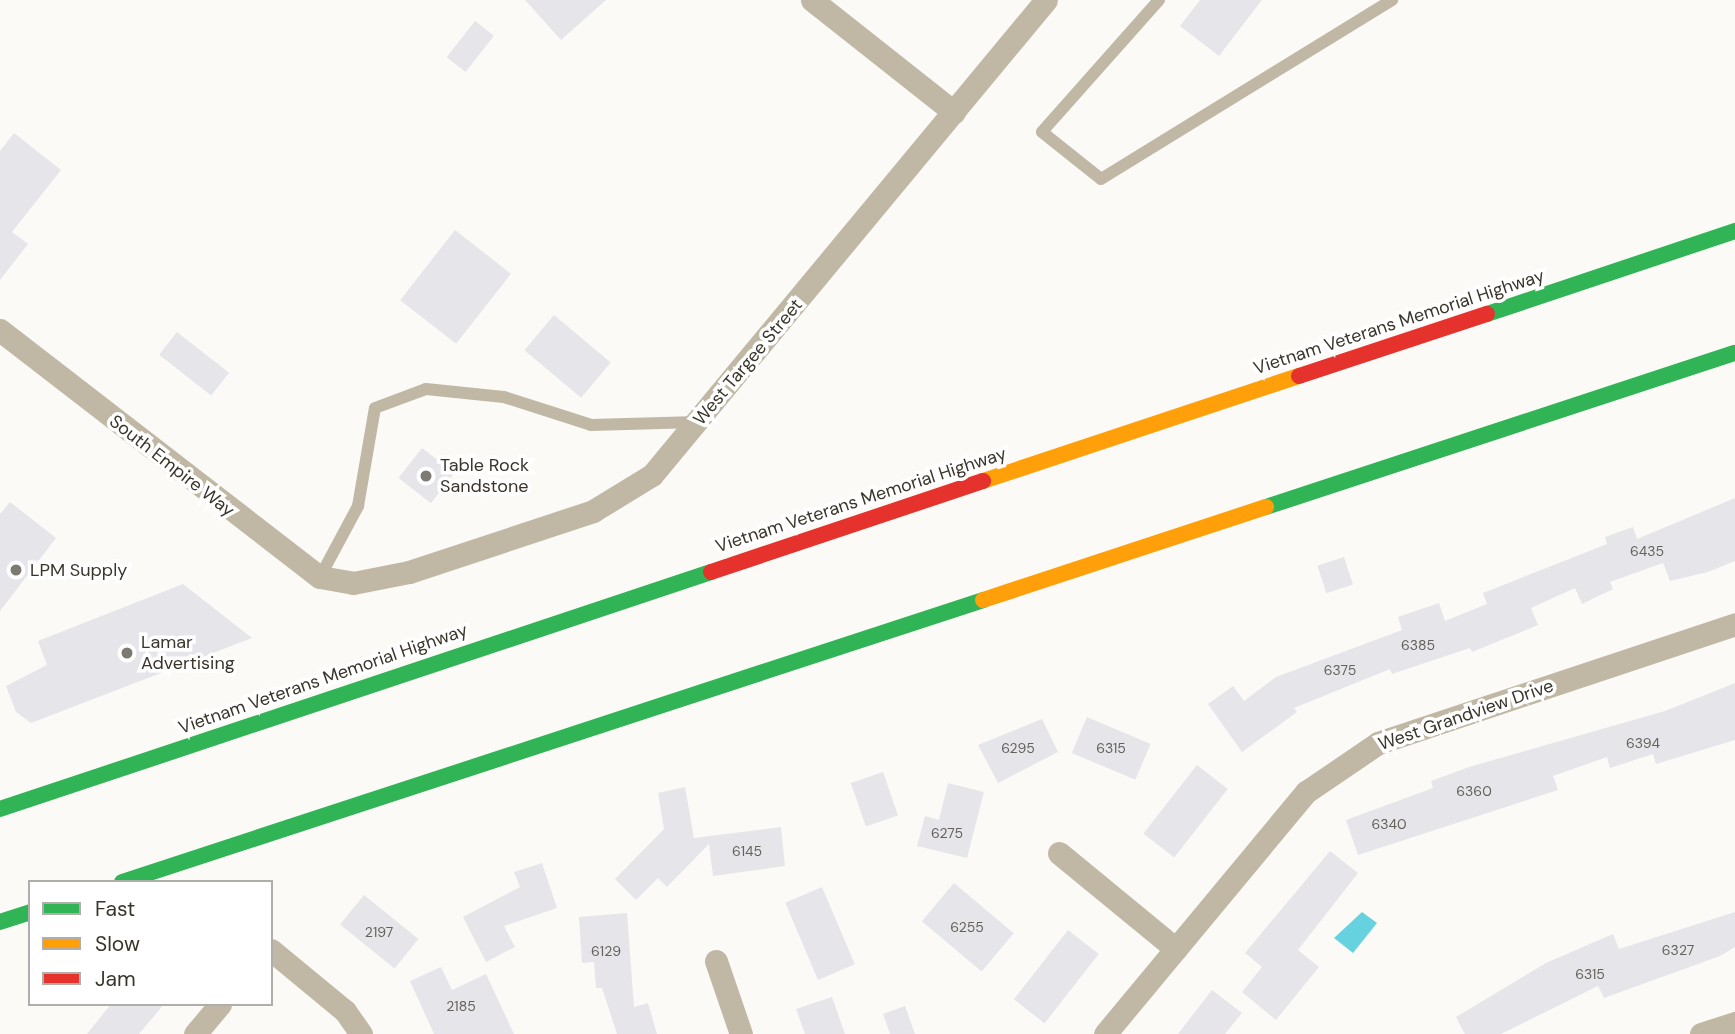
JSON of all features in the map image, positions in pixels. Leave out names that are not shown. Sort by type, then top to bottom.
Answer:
[{"type":"highway","name":"Vietnam Veterans Memorial Highway","points":[[0,808],[1735,231]]},
{"type":"highway","points":[[128,880],[1735,353]]},
{"type":"highway","points":[[0,922],[28,913]]},
{"type":"street","points":[[812,0],[954,112]]},
{"type":"street","name":"West Targee Street","points":[[353,583],[409,572],[593,511],[652,475],[699,422],[1046,0]]},
{"type":"street","name":"South Empire Way","points":[[0,330],[320,577],[353,583]]},
{"type":"street","name":"West Grandview Drive","points":[[1105,1034],[1306,792],[1378,743],[1735,624]]},
{"type":"street","points":[[1059,853],[1176,949]]},
{"type":"street","points":[[273,952],[345,1011],[361,1034]]},
{"type":"street","points":[[716,961],[741,1034]]},
{"type":"street","points":[[195,1034],[218,1006]]},
{"type":"street","points":[[1701,1034],[1735,1023]]},
{"type":"lane","points":[[1159,0],[1042,132],[1101,179],[1392,0]]},
{"type":"lane","points":[[320,577],[358,506],[375,408],[426,389],[504,397],[591,425],[699,422]]},
{"type":"water","points":[[1362,912],[1377,923],[1353,953],[1334,938]]},
{"type":"building","points":[[525,0],[606,0],[561,40]]},
{"type":"building","points":[[1200,0],[1262,0],[1219,56],[1180,26]]},
{"type":"building","points":[[475,21],[494,36],[466,72],[447,57]]},
{"type":"building","points":[[14,133],[61,170],[12,232],[28,244],[0,280],[0,151]]},
{"type":"building","points":[[455,230],[511,274],[456,344],[400,300]]},
{"type":"building","points":[[554,315],[611,363],[581,398],[524,350]]},
{"type":"building","points":[[177,332],[229,373],[211,395],[159,355]]},
{"type":"building","name":"Table Rock Sandstone","points":[[422,448],[454,473],[431,503],[399,478]]},
{"type":"building","points":[[1735,498],[1735,561],[1708,572],[1670,581],[1663,563],[1610,582],[1613,589],[1582,604],[1575,588],[1531,608],[1538,625],[1472,652],[1470,648],[1392,674],[1390,669],[1294,708],[1297,712],[1242,752],[1208,704],[1233,686],[1244,701],[1276,677],[1402,630],[1398,617],[1439,603],[1445,621],[1487,604],[1483,593],[1607,544],[1605,537],[1633,527],[1637,539]]},
{"type":"building","name":"LPM Supply","points":[[10,502],[56,538],[0,611],[0,514]]},
{"type":"building","points":[[1344,557],[1353,585],[1326,593],[1317,566]]},
{"type":"building","name":"Lamar Advertising","points":[[183,584],[252,638],[31,723],[16,712],[6,686],[47,665],[38,641]]},
{"type":"building","points":[[1735,683],[1735,740],[1656,764],[1653,754],[1610,768],[1607,757],[1553,776],[1558,790],[1358,855],[1346,820],[1433,788],[1431,781],[1469,767],[1665,711]]},
{"type":"building","points":[[1087,717],[1151,744],[1135,780],[1072,753]]},
{"type":"building","points":[[1042,719],[1058,752],[998,783],[978,745]]},
{"type":"building","points":[[1197,765],[1228,789],[1174,858],[1143,834]]},
{"type":"building","points":[[883,772],[898,815],[866,827],[851,783]]},
{"type":"building","points":[[948,783],[984,792],[967,858],[917,846],[925,816],[939,820]]},
{"type":"building","points":[[685,787],[694,838],[781,827],[785,866],[713,876],[709,844],[667,887],[658,878],[636,900],[615,879],[664,829],[658,793]]},
{"type":"building","points":[[1330,851],[1358,873],[1298,950],[1319,967],[1276,1020],[1242,992],[1262,967],[1245,953]]},
{"type":"building","points":[[542,863],[557,908],[504,926],[515,947],[486,962],[463,917],[520,887],[514,872]]},
{"type":"building","points":[[954,883],[1014,933],[982,971],[922,921]]},
{"type":"building","points":[[822,887],[855,964],[818,980],[785,903]]},
{"type":"building","points":[[364,895],[418,939],[394,969],[340,925]]},
{"type":"building","points":[[1735,912],[1735,947],[1720,956],[1604,998],[1598,986],[1501,1034],[1465,1034],[1456,1017],[1546,963],[1613,934],[1619,949]]},
{"type":"building","points":[[627,913],[634,1007],[648,1003],[657,1034],[617,1034],[602,988],[596,988],[594,962],[582,963],[579,917]]},
{"type":"building","points":[[1068,930],[1099,954],[1045,1023],[1014,999]]},
{"type":"building","points":[[441,967],[452,990],[486,974],[514,1034],[434,1034],[410,981]]},
{"type":"building","points":[[1212,990],[1242,1013],[1225,1034],[1178,1034]]},
{"type":"building","points":[[832,997],[845,1034],[805,1034],[796,1009]]},
{"type":"building","points":[[109,1006],[162,1006],[139,1034],[87,1034]]},
{"type":"building","points":[[905,1006],[915,1034],[890,1034],[883,1014]]},
{"type":"traffic: fast","points":[[1487,314],[1735,231]]},
{"type":"traffic: fast","points":[[1266,507],[1735,353]]},
{"type":"traffic: fast","points":[[0,809],[711,572]]},
{"type":"traffic: fast","points":[[128,880],[983,600]]},
{"type":"traffic: fast","points":[[0,922],[28,913]]},
{"type":"traffic: slow","points":[[983,481],[1299,376]]},
{"type":"traffic: slow","points":[[983,600],[1266,507]]},
{"type":"traffic: jam","points":[[1299,376],[1487,314]]},
{"type":"traffic: jam","points":[[711,572],[983,481]]},
{"type":"place","name":"Table Rock Sandstone","points":[[426,476]]},
{"type":"place","name":"LPM Supply","points":[[16,570]]},
{"type":"place","name":"Lamar Advertising","points":[[127,653]]}]
